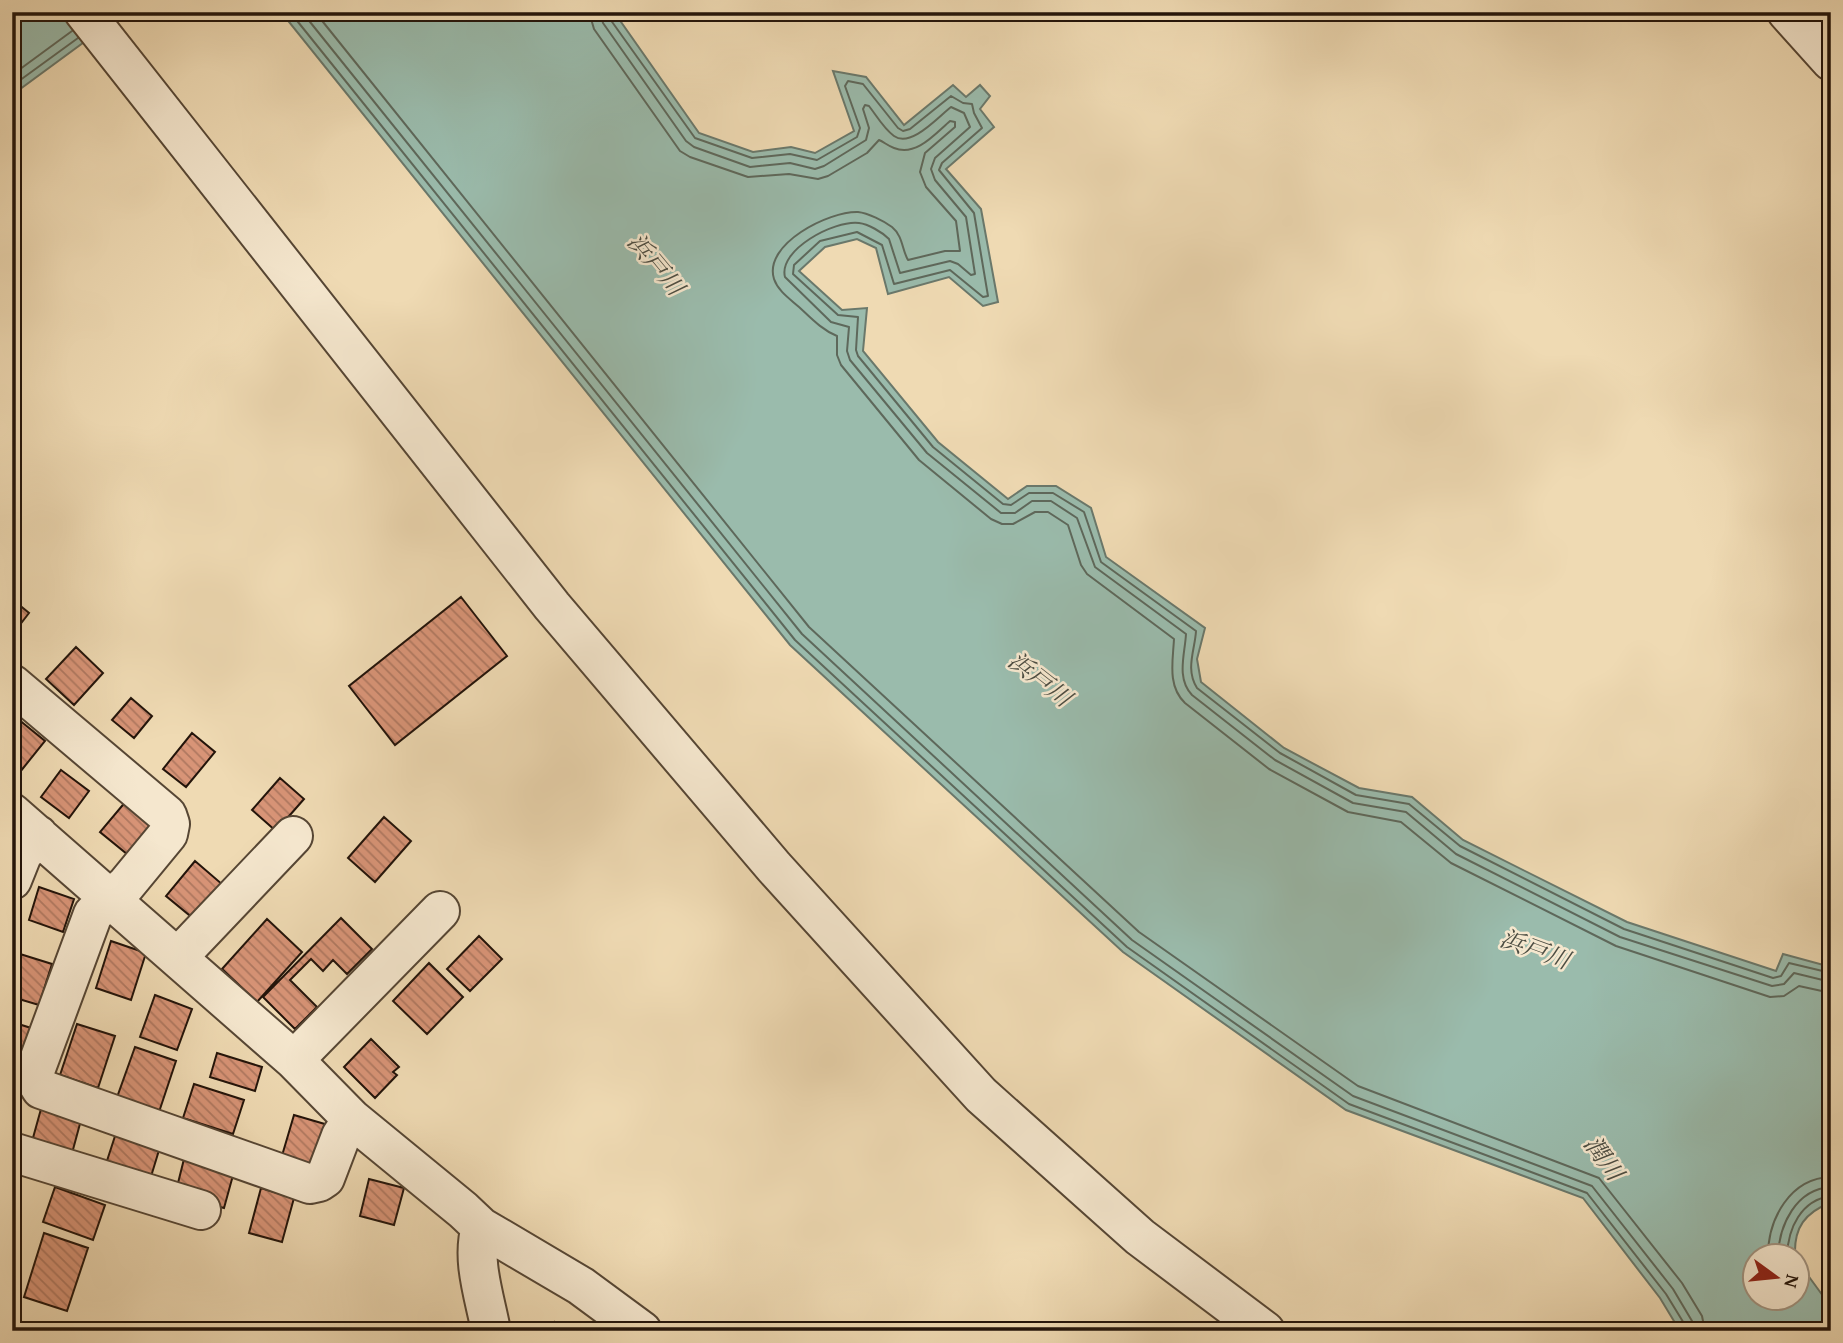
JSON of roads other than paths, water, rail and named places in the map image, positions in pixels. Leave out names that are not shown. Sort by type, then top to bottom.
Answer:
[{"type":"street","points":[[84,12],[552,606],[774,867],[981,1096],[1140,1237],[1265,1331]]},
{"type":"street","points":[[1787,12],[1831,61]]},
{"type":"street","points":[[12,684],[167,816],[170,824],[168,834],[126,885],[93,914],[35,1071],[36,1081],[41,1089],[310,1184],[325,1178],[341,1136],[352,1119]]},
{"type":"street","points":[[25,824],[294,1060],[352,1119],[481,1227],[581,1286],[642,1331]]},
{"type":"street","points":[[12,880],[22,855],[25,824]]},
{"type":"street","points":[[178,957],[293,835]]},
{"type":"street","points":[[294,1060],[440,911]]},
{"type":"street","points":[[12,1152],[201,1210]]},
{"type":"street","points":[[481,1227],[476,1242],[477,1259],[491,1331]]},
{"type":"water","points":[[12,12],[125,12],[12,95]]},
{"type":"water","points":[[281,12],[614,12],[699,133],[753,152],[791,147],[815,153],[854,131],[833,71],[866,77],[904,125],[953,85],[966,97],[980,85],[990,96],[980,109],[994,127],[946,169],[981,209],[998,302],[983,306],[949,277],[888,294],[876,248],[857,239],[825,247],[799,271],[842,310],[867,308],[863,351],[938,442],[1008,499],[1027,486],[1056,486],[1091,508],[1106,557],[1205,628],[1197,659],[1201,682],[1284,748],[1359,788],[1412,797],[1463,840],[1627,922],[1776,971],[1783,954],[1831,967],[1831,1202],[1808,1216],[1799,1229],[1796,1242],[1742,1242],[1742,1312],[1812,1312],[1812,1281],[1831,1307],[1831,1331],[1680,1331],[1660,1298],[1583,1198],[1346,1110],[1123,952],[790,645]]},
{"type":"water label","name":"浜戸川","points":[[656,264]]},
{"type":"water label","name":"浜戸川","points":[[1040,679]]},
{"type":"water label","name":"浜戸川","points":[[1535,949]]},
{"type":"water label","name":"潤川","points":[[1604,1158]]}]
